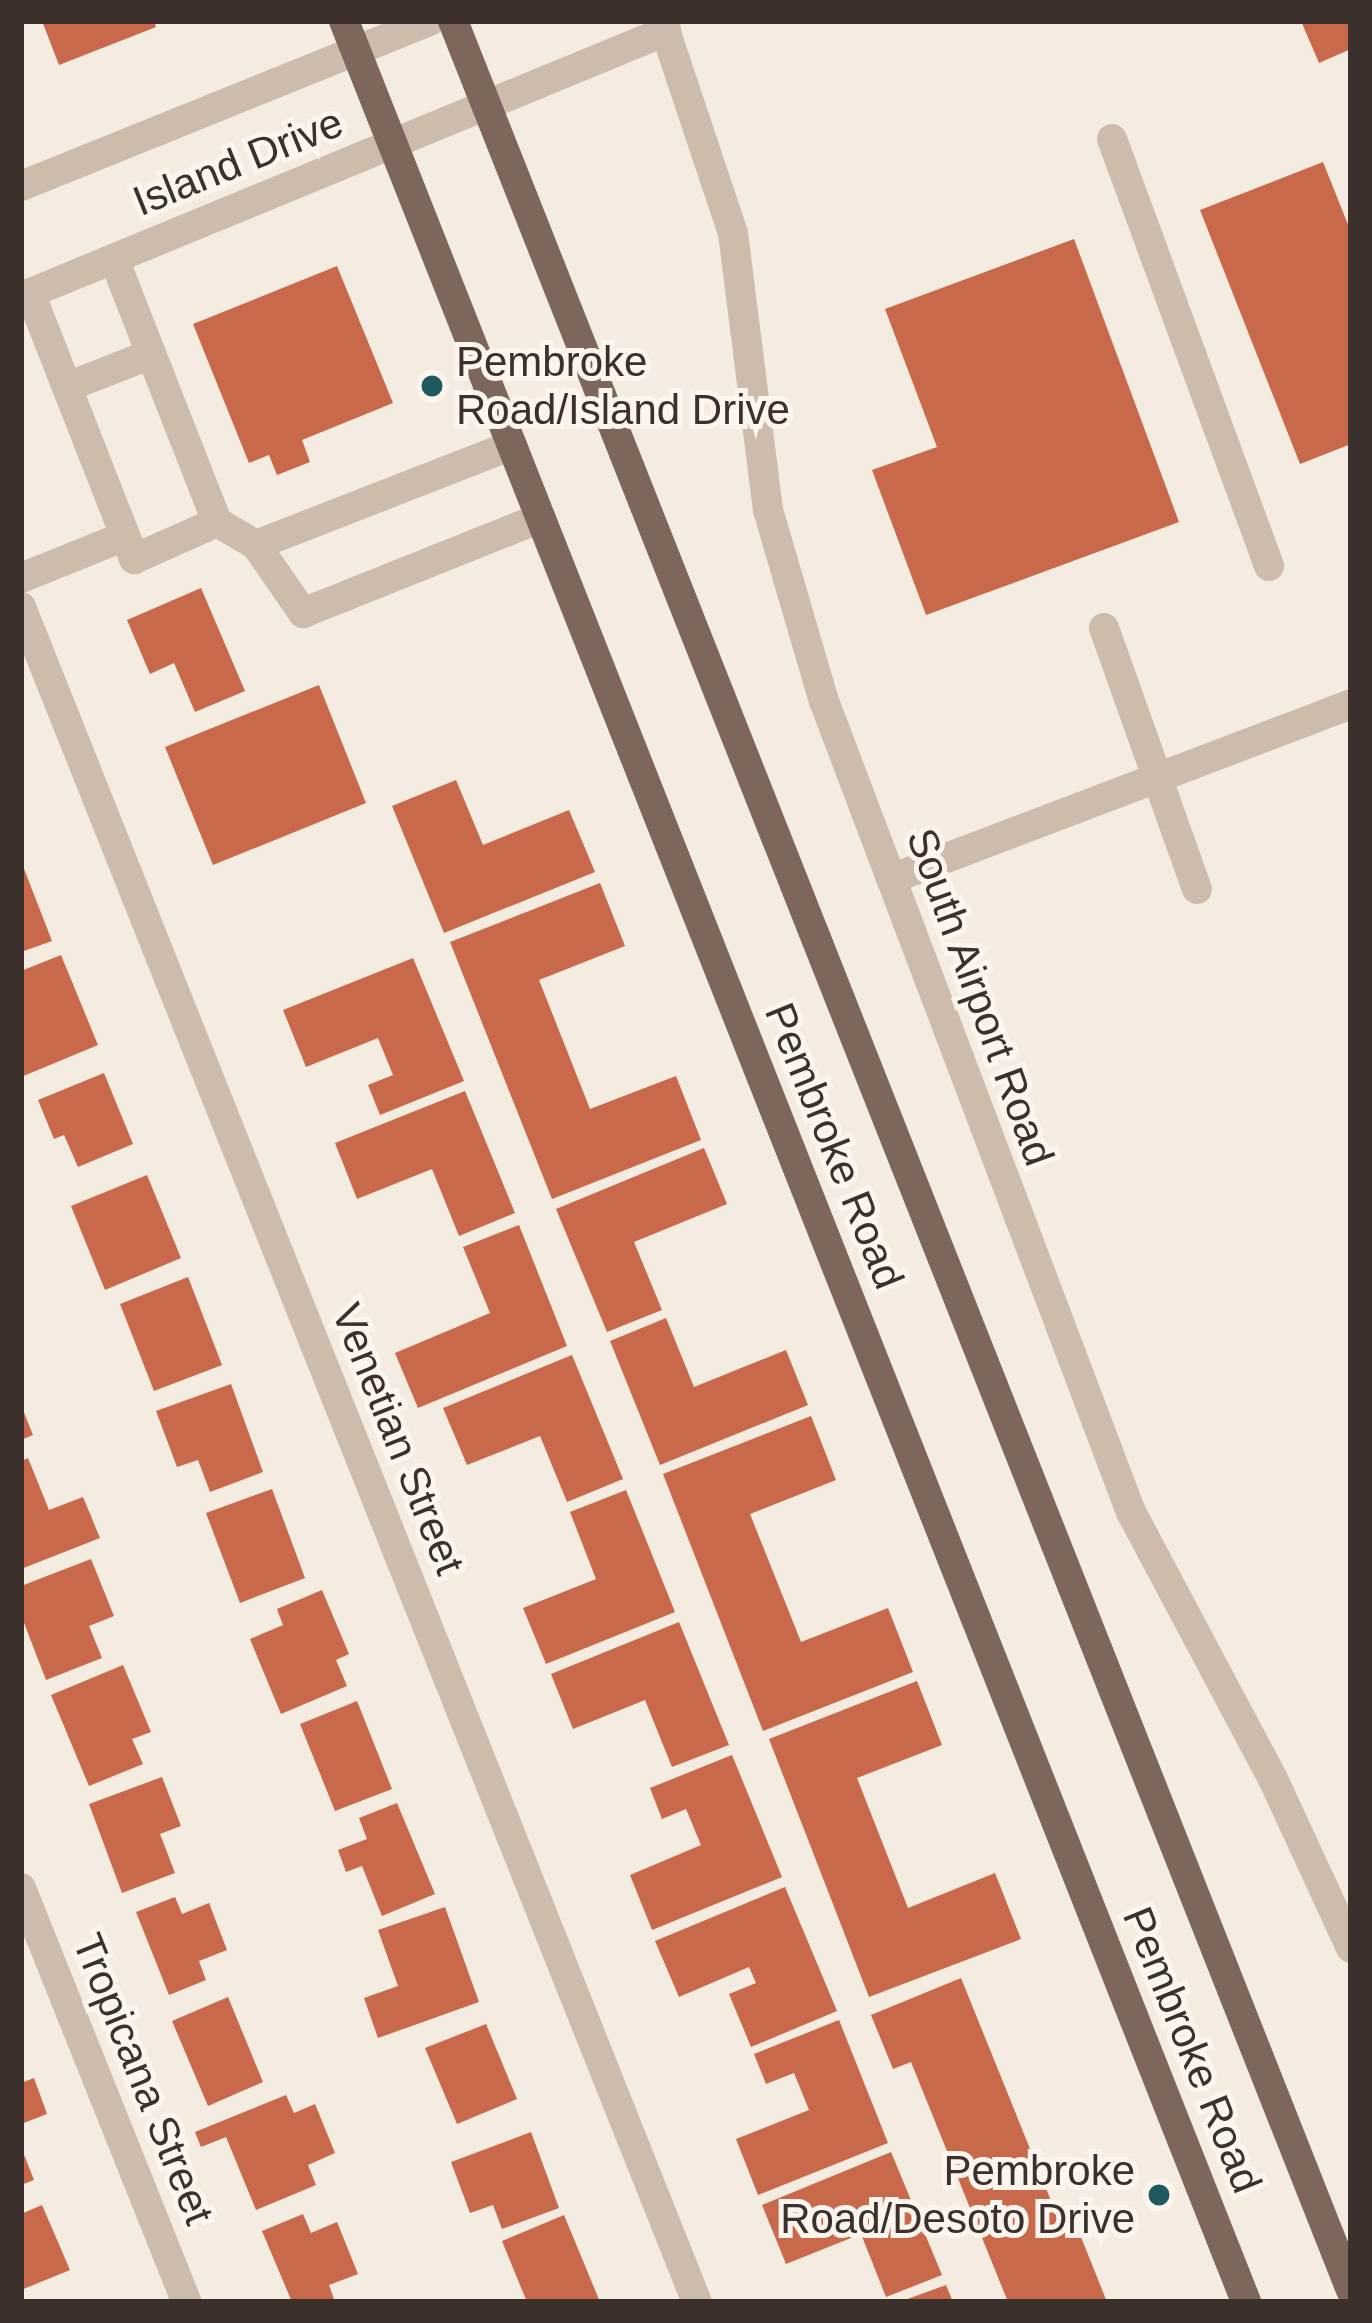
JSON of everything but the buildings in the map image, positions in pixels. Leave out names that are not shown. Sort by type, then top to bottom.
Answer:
[{"type":"main road","name":"Pembroke Road","points":[[344,21],[1246,2302]]},
{"type":"main road","name":"Pembroke Road","points":[[453,21],[1351,2290]]},
{"type":"street","name":"Island Drive","points":[[21,186],[430,21]]},
{"type":"street","name":"South Airport Road","points":[[487,106],[664,26],[734,233],[768,510],[783,569],[891,879],[1131,1512],[1274,1779],[1351,1948]]},
{"type":"street","name":"Island Drive","points":[[26,295],[487,106]]},
{"type":"street","points":[[1112,139],[1269,566]]},
{"type":"street","points":[[114,259],[217,522],[256,545],[303,613],[541,518]]},
{"type":"street","points":[[26,295],[134,559],[217,522]]},
{"type":"street","points":[[67,387],[151,355]]},
{"type":"street","points":[[256,545],[512,445]]},
{"type":"street","points":[[21,578],[125,536]]},
{"type":"street","name":"Venetian Street","points":[[21,607],[697,2302]]},
{"type":"street","points":[[1104,628],[1197,889]]},
{"type":"street","points":[[891,879],[1351,704]]},
{"type":"street","name":"Tropicana Street","points":[[21,1888],[187,2302]]},
{"type":"place","name":"Pembroke Road/Island Drive","points":[[432,386]]},
{"type":"place","name":"Pembroke Road/Desoto Drive","points":[[1159,2195]]}]
